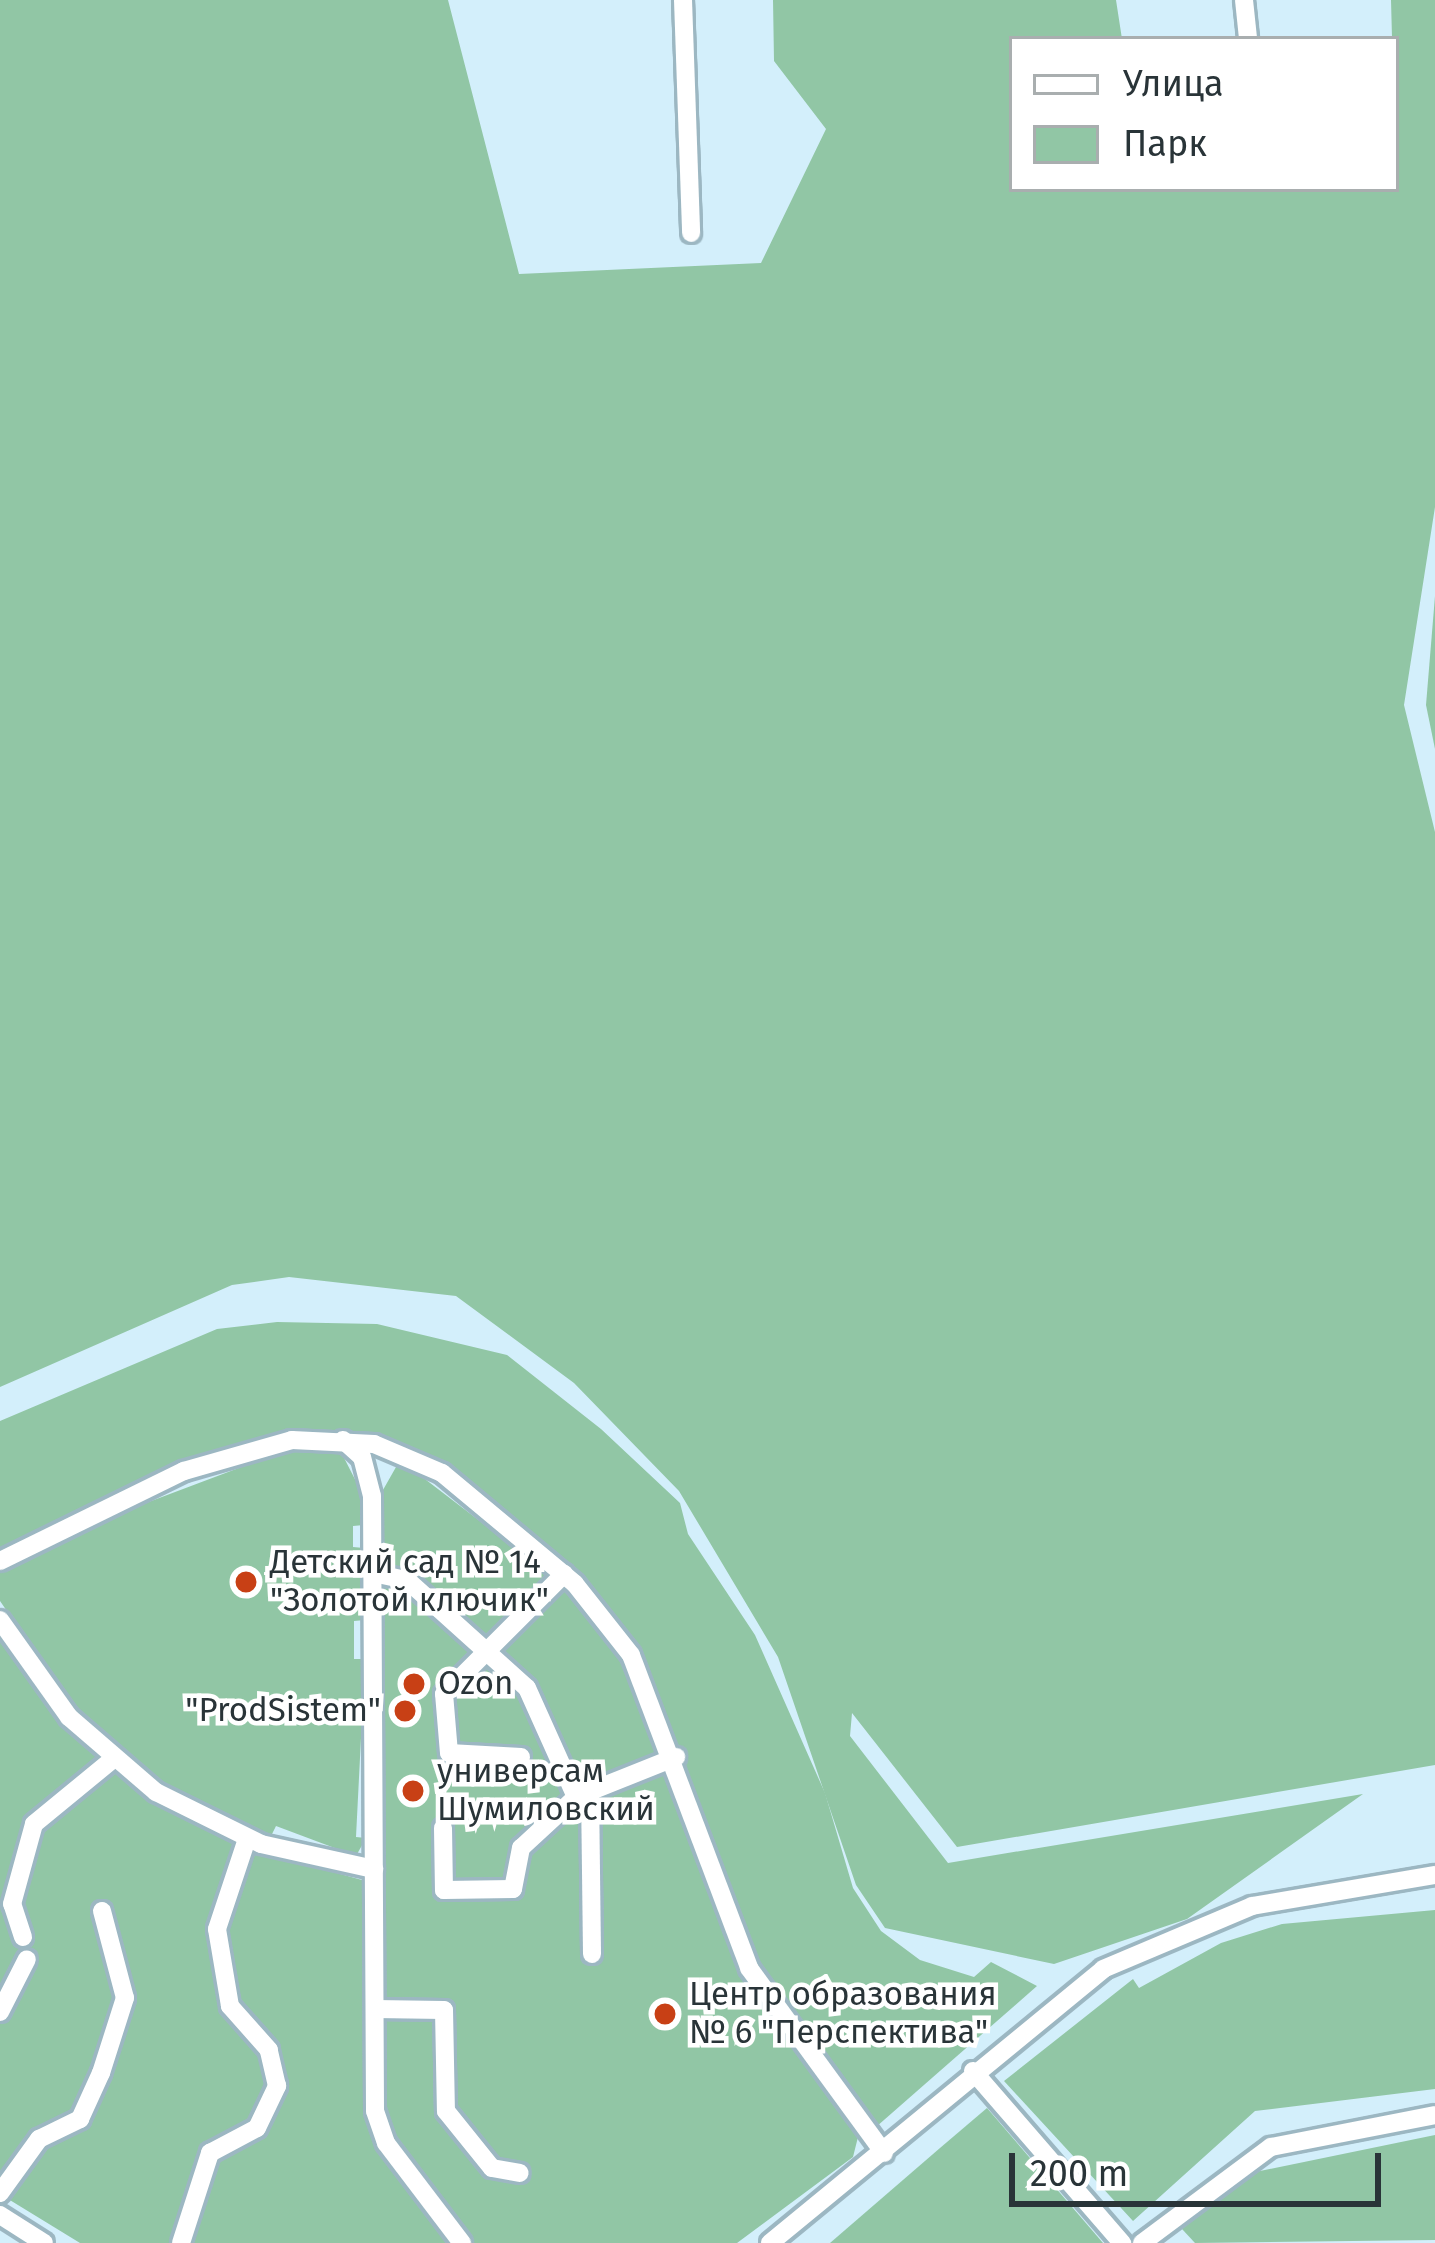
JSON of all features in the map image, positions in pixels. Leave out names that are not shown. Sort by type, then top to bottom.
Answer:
[{"type":"street","points":[[683,0],[691,232]]},
{"type":"street","points":[[1244,0],[1248,36]]},
{"type":"street","points":[[335,1439],[373,1464]]},
{"type":"street","points":[[0,1561],[184,1472],[335,1439],[405,1454],[563,1574],[631,1655],[676,1757],[749,1968],[884,2152]]},
{"type":"street","points":[[374,1444],[379,2128],[462,2243]]},
{"type":"street","points":[[373,1464],[405,1454]]},
{"type":"street","points":[[373,1574],[407,1580],[488,1648],[538,1705],[583,1794],[592,1954]]},
{"type":"street","points":[[521,1757],[446,1748],[444,1694],[563,1574]]},
{"type":"street","points":[[0,1620],[50,1696],[113,1760],[248,1839],[374,1869]]},
{"type":"street","points":[[443,1828],[444,1890],[508,1890],[520,1881],[520,1848],[583,1794],[676,1757]]},
{"type":"street","points":[[23,1937],[13,1904],[34,1823],[113,1760]]},
{"type":"street","points":[[181,2243],[210,2153],[257,2128],[277,2086],[269,2050],[230,2006],[218,1928],[248,1839]]},
{"type":"street","points":[[770,2243],[884,2152],[1048,2004],[1161,1940],[1283,1898],[1435,1875]]},
{"type":"street","points":[[0,2193],[39,2139],[80,2119],[101,2073],[125,1998],[103,1911]]},
{"type":"street","points":[[0,2012],[27,1959]]},
{"type":"street","points":[[375,2009],[444,2010],[446,2111],[492,2168],[520,2173]]},
{"type":"street","points":[[973,2071],[1122,2243]]},
{"type":"street","points":[[1142,2243],[1270,2147],[1435,2115]]},
{"type":"street","points":[[0,2215],[44,2243]]},
{"type":"green space","points":[[0,0],[448,0],[519,274],[761,263],[826,129],[774,61],[773,0],[1116,0],[1122,36],[1009,36],[1009,192],[1399,192],[1399,36],[1392,36],[1391,0],[1435,0],[1435,507],[1404,705],[1435,832],[1435,1765],[957,1847],[852,1713],[850,1736],[948,1863],[1363,1794],[1187,1919],[1054,1964],[885,1928],[856,1885],[778,1657],[679,1491],[574,1383],[456,1296],[289,1277],[232,1285],[0,1387]]},
{"type":"green space","points":[[1435,596],[1435,749],[1426,705]]},
{"type":"green space","points":[[277,1322],[377,1324],[507,1355],[601,1429],[680,1503],[688,1534],[755,1635],[825,1793],[853,1888],[881,1931],[920,1960],[974,1977],[991,1962],[1037,1986],[876,2127],[756,1964],[638,1651],[569,1568],[408,1447],[335,1431],[249,1441],[0,1551],[0,1421],[217,1329]]},
{"type":"green space","points":[[292,1448],[339,1448],[364,1497],[364,1525],[353,1526],[353,1547],[364,1548],[365,1620],[354,1621],[354,1659],[365,1659],[356,1837],[366,1838],[356,1856],[276,1826],[270,1838],[238,1826],[137,1767],[76,1711],[0,1601],[0,1570],[69,1532]]},
{"type":"green space","points":[[400,1460],[570,1590],[625,1659],[742,1971],[859,2133],[853,2157],[737,2243],[471,2243],[392,2139],[382,2111],[379,1497]]},
{"type":"green space","points":[[0,1636],[63,1723],[152,1798],[258,1851],[362,1880],[371,2130],[452,2243],[80,2243],[0,2194]]},
{"type":"green space","points":[[1435,1910],[1435,2089],[1255,2111],[1133,2221],[1004,2081],[1133,1979],[1139,1988],[1221,1943],[1282,1924]]},
{"type":"green space","points":[[987,2108],[1103,2243],[830,2243],[940,2148]]},
{"type":"green space","points":[[1435,2135],[1435,2240],[1195,2243],[1182,2229],[1236,2176]]},
{"type":"place","name":"Детский сад № 14 \"Золотой ключик\"","points":[[246,1582]]},
{"type":"place","name":"Ozon","points":[[414,1684]]},
{"type":"place","name":"\"ProdSistem\"","points":[[405,1711]]},
{"type":"place","name":"универсам Шумиловский","points":[[413,1791]]},
{"type":"place","name":"Центр образования № 6 \"Перспектива\"","points":[[665,2014]]}]
